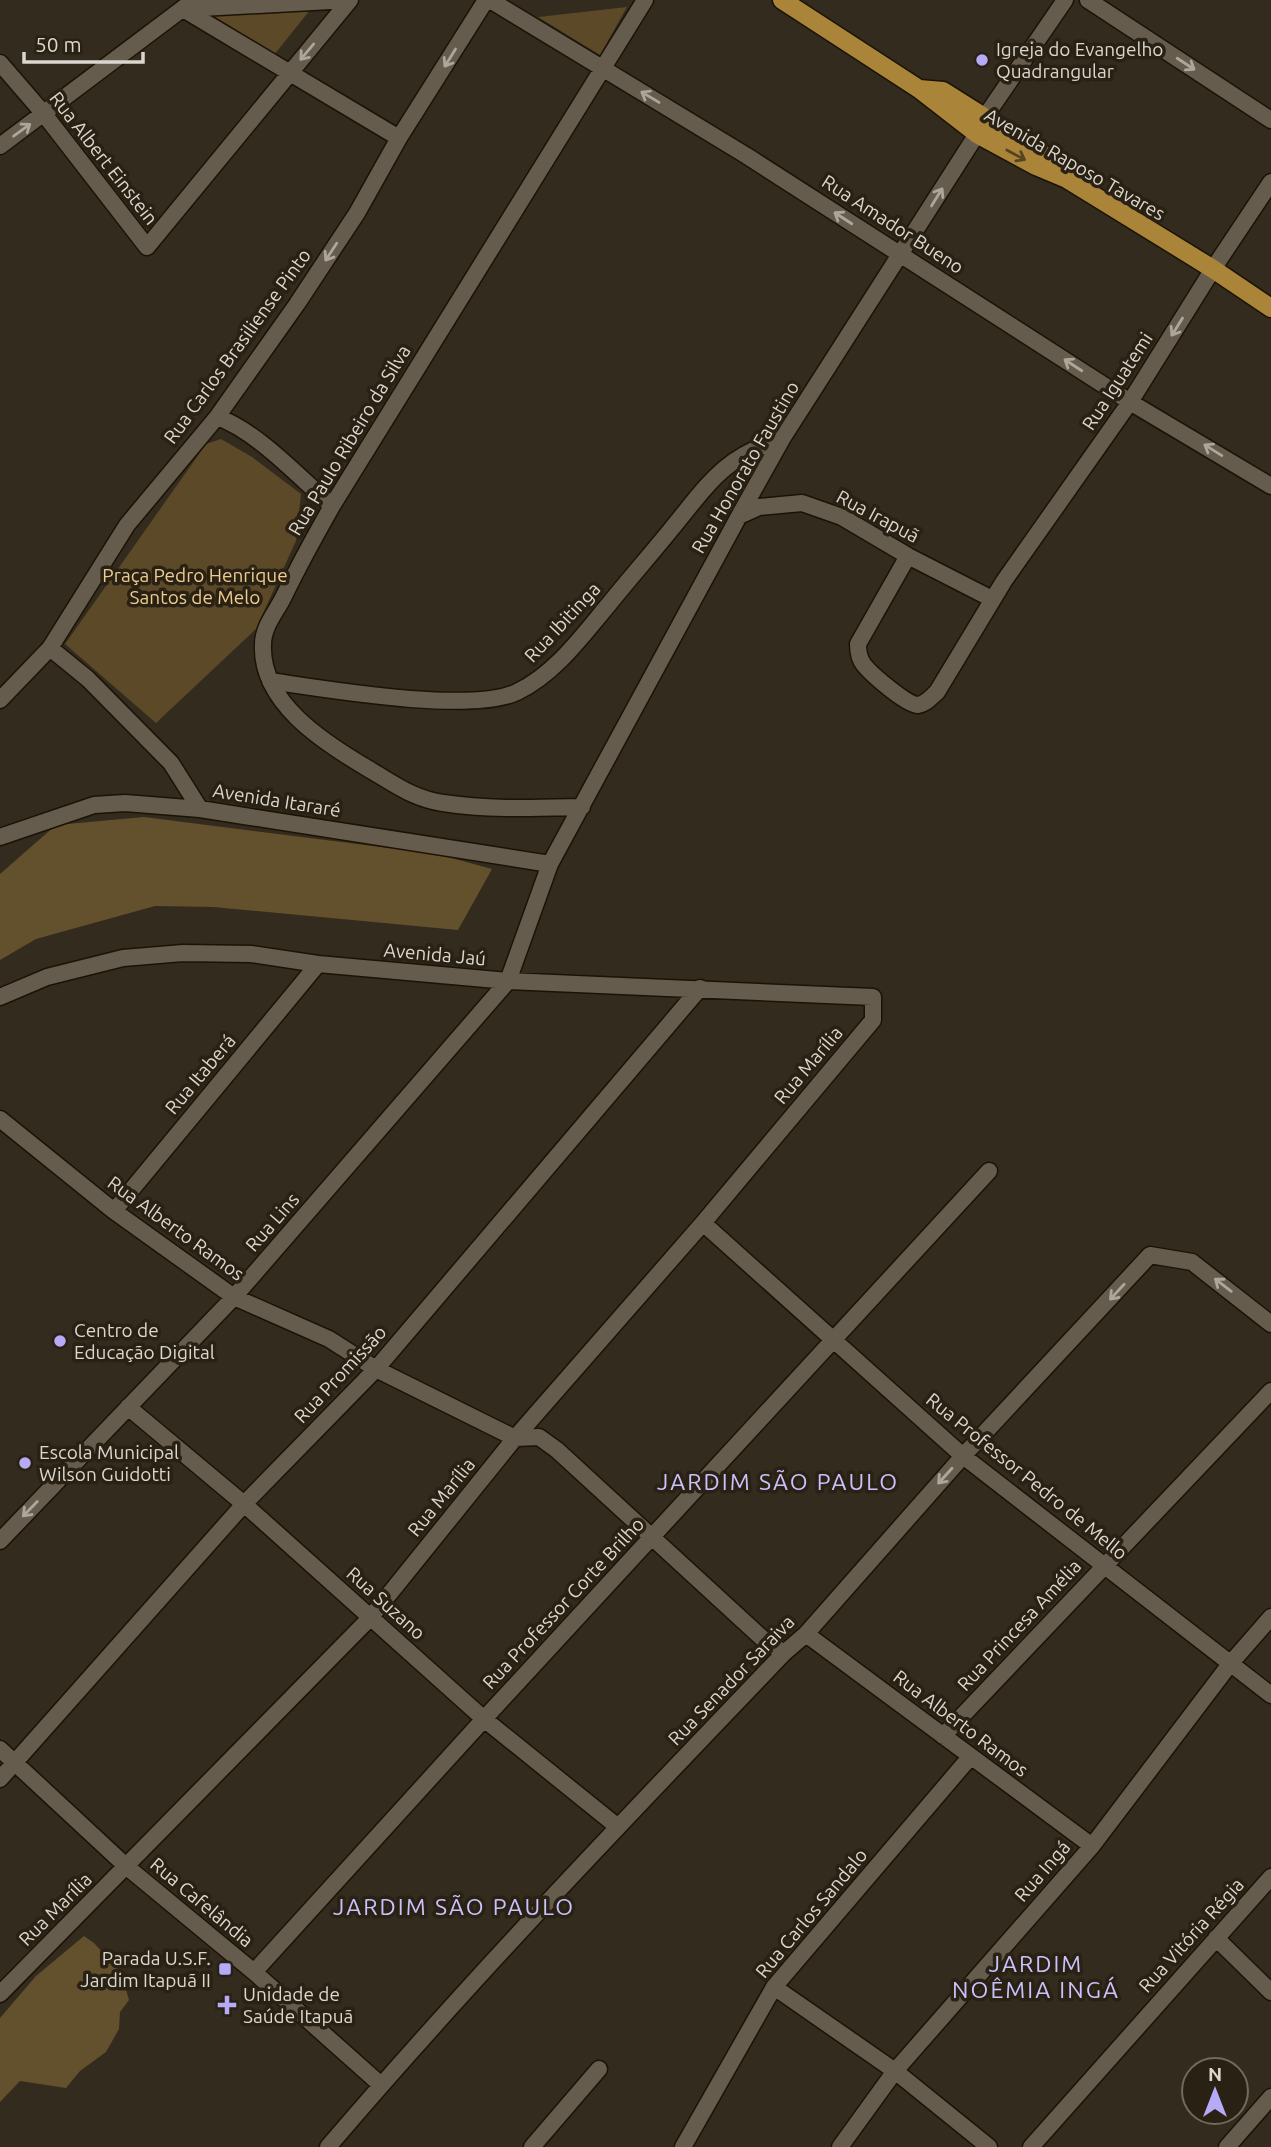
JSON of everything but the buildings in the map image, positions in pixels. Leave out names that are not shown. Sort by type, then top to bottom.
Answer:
[{"type":"main road","name":"Avenida Raposo Tavares","points":[[781,2],[919,89],[977,134],[1036,166],[1067,179],[1213,269],[1271,309]]},
{"type":"main road","points":[[919,89],[943,91],[1046,156],[1067,179]]},
{"type":"street","points":[[0,146],[188,4],[350,0]]},
{"type":"street","points":[[289,74],[350,0]]},
{"type":"street","name":"Rua Amador Bueno","points":[[488,0],[747,156],[1130,402],[1271,486]]},
{"type":"street","name":"Rua Carlos Brasiliense Pinto","points":[[0,700],[50,648],[127,525],[217,417],[297,304],[488,0]]},
{"type":"street","name":"Rua Paulo Ribeiro da Silva","points":[[582,807],[492,808],[441,803],[402,791],[338,752],[287,707],[264,667],[262,642],[268,624],[332,506],[645,0]]},
{"type":"street","name":"Rua Honorato Faustino","points":[[508,981],[550,864],[782,439],[977,134],[985,117],[1065,0]]},
{"type":"street","points":[[1088,0],[1271,120]]},
{"type":"street","points":[[188,4],[289,74],[399,138]]},
{"type":"street","name":"Rua Albert Einstein","points":[[0,63],[44,114],[147,247],[289,74]]},
{"type":"street","name":"Rua Iguatemi","points":[[908,556],[858,644],[858,654],[863,664],[907,702],[917,705],[925,703],[937,692],[992,599],[1130,402],[1213,269],[1271,183]]},
{"type":"street","points":[[217,417],[234,423],[332,506]]},
{"type":"street","name":"Rua Ibitinga","points":[[270,681],[424,699],[495,699],[517,692],[558,662],[706,486],[735,458],[757,446],[782,439]]},
{"type":"street","name":"Rua Irapuã","points":[[739,516],[758,507],[803,503],[842,517],[908,556],[992,599]]},
{"type":"street","points":[[50,648],[88,679],[171,763],[200,809]]},
{"type":"street","name":"Avenida Itararé","points":[[0,837],[94,805],[125,803],[200,809],[550,864]]},
{"type":"street","name":"Avenida Jaú","points":[[1,998],[47,976],[123,958],[183,953],[251,954],[318,964],[508,981],[873,997]]},
{"type":"street","name":"Rua Itaberá","points":[[114,1211],[318,964]]},
{"type":"street","name":"Rua Lins","points":[[0,1541],[234,1297],[508,981]]},
{"type":"street","name":"Rua Promissão","points":[[0,1779],[244,1504],[376,1369],[700,988]]},
{"type":"street","name":"Rua Marília","points":[[0,1994],[370,1618],[515,1438],[703,1223],[873,1020],[873,997]]},
{"type":"street","name":"Rua Alberto Ramos","points":[[0,1119],[114,1211],[234,1297],[329,1339],[376,1369],[515,1438],[539,1437],[557,1450],[763,1639],[783,1653]]},
{"type":"street","name":"Rua Professor Corte Brilho","points":[[254,1972],[989,1171]]},
{"type":"street","name":"Rua Professor Pedro de Mello","points":[[703,1223],[963,1456],[1271,1695]]},
{"type":"street","name":"Rua Senador Saraiva","points":[[328,2147],[381,2085],[618,1827],[783,1653],[806,1634],[963,1456],[1150,1255],[1192,1262],[1271,1324]]},
{"type":"street","name":"Rua Princesa Amélia","points":[[943,1736],[1271,1391]]},
{"type":"street","name":"Rua Suzano","points":[[128,1406],[244,1504],[484,1719],[618,1827]]},
{"type":"street","name":"Rua Ingá","points":[[839,2147],[895,2071],[1091,1846],[1230,1664],[1271,1617]]},
{"type":"street","name":"Rua Alberto Ramos","points":[[806,1634],[1091,1846]]},
{"type":"street","name":"Rua Cafelândia","points":[[0,1749],[127,1867],[254,1972],[381,2085]]},
{"type":"street","name":"Rua Carlos Sandalo","points":[[684,2147],[774,1987],[971,1756]]},
{"type":"street","name":"Rua Vitória Régia","points":[[1031,2147],[1271,1877]]},
{"type":"street","points":[[1216,1938],[1271,1993]]},
{"type":"street","points":[[774,1987],[895,2071],[989,2147]]},
{"type":"street","points":[[532,2147],[599,2068]]},
{"type":"street","points":[[1227,2147],[1271,2097]]},
{"type":"green space","points":[[314,5],[274,55],[209,13]]},
{"type":"green space","points":[[627,7],[600,55],[538,17]]},
{"type":"green space","name":"Praça Pedro Henrique Santos de Melo","points":[[221,439],[252,457],[301,494],[296,541],[256,629],[156,723],[65,644],[206,444]]},
{"type":"shaded area","points":[[144,817],[437,854],[492,869],[458,930],[213,907],[155,906],[36,939],[0,960],[0,874],[56,825]]},
{"type":"shaded area","points":[[84,1936],[121,1972],[129,2000],[120,2012],[119,2029],[106,2052],[80,2071],[66,2088],[20,2081],[0,2102],[0,2018],[36,1976]]},
{"type":"place","name":"Igreja do Evangelho Quadrangular","points":[[982,60]]},
{"type":"place","name":"Centro de Educação Digital","points":[[60,1341]]},
{"type":"place","name":"Escola Municipal Wilson Guidotti","points":[[25,1463]]},
{"type":"place","name":"Parada U.S.F. Jardim Itapuã II","points":[[225,1969]]},
{"type":"place","name":"Unidade de Saúde Itapuã","points":[[227,2005]]},
{"type":"district","name":"JARDIM SÃO PAULO","points":[[778,1481]]},
{"type":"district","name":"JARDIM SÃO PAULO","points":[[454,1906]]},
{"type":"district","name":"JARDIM NOÊMIA INGÁ","points":[[1036,1976]]}]
